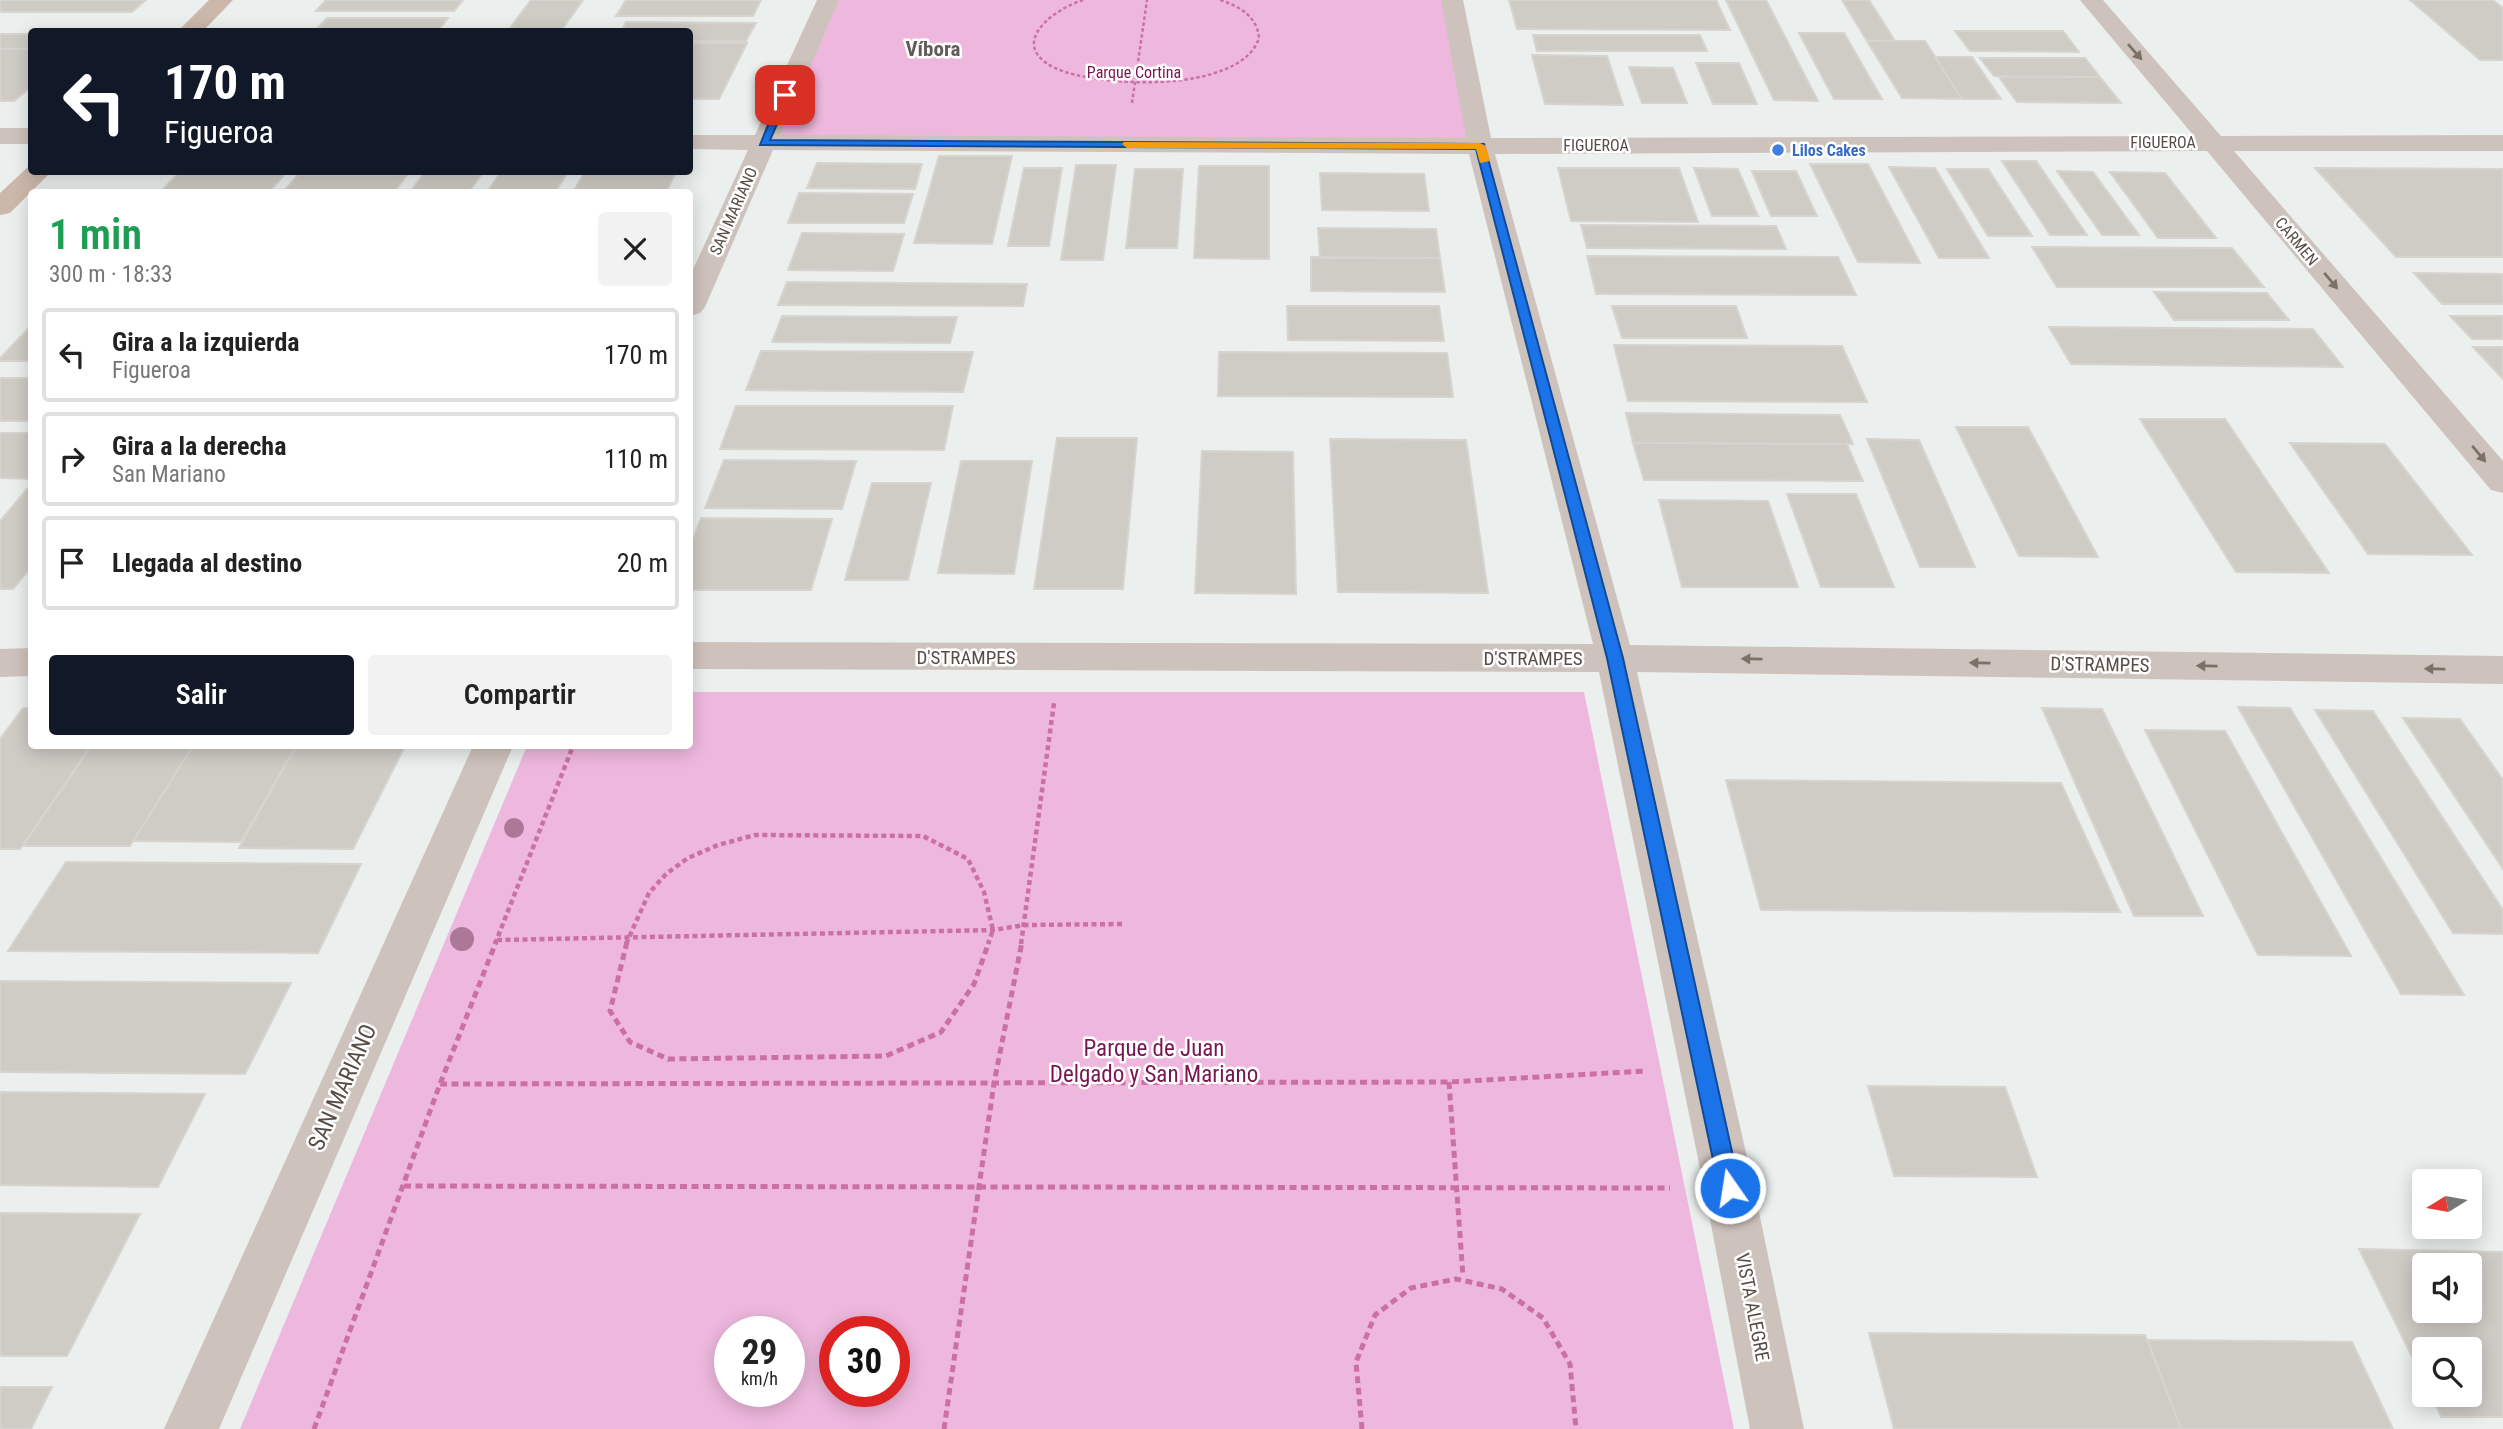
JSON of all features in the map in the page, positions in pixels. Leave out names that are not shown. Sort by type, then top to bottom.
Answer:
[{"type":"main road","points":[[192,28],[222,0]]},
{"type":"main road","points":[[0,207],[35,175]]},
{"type":"street","name":"SAN MARIANO","points":[[693,300],[828,0]]},
{"type":"street","name":"VISTA ALEGRE","points":[[1452,0],[1480,146],[1615,658],[1730,1188],[1777,1429]]},
{"type":"street","name":"CARMEN","points":[[2091,0],[2503,482]]},
{"type":"street","points":[[0,136],[28,136]]},
{"type":"street","name":"FIGUEROA","points":[[693,142],[1480,146],[2212,141],[2503,143]]},
{"type":"street","name":"D'STRAMPES","points":[[693,656],[1615,658],[2503,670]]},
{"type":"street","points":[[0,663],[28,662]]},
{"type":"street","name":"SAN MARIANO","points":[[191,1429],[492,749]]},
{"type":"path","points":[[1083,0],[1054,11],[1040,23],[1033,36],[1035,50],[1047,63],[1068,73],[1098,80],[1135,82],[1199,76],[1228,68],[1249,56],[1259,41],[1258,26],[1247,12],[1220,0]]},
{"type":"path","points":[[1126,144],[1147,0]]},
{"type":"path","points":[[944,1429],[994,1083],[1025,925],[1055,693]]},
{"type":"path","points":[[314,1429],[440,1084],[572,749]]},
{"type":"path","points":[[755,835],[923,836],[968,859],[984,892],[993,930],[974,984],[941,1032],[886,1056],[668,1059],[630,1042],[610,1011],[625,939],[648,893],[679,862],[714,844],[755,835]]},
{"type":"path","points":[[497,940],[993,930],[1025,925],[1125,924]]},
{"type":"path","points":[[440,1084],[1449,1082],[1702,1068]]},
{"type":"path","points":[[1449,1082],[1463,1277]]},
{"type":"path","points":[[404,1186],[1730,1188]]},
{"type":"path","points":[[1362,1429],[1354,1399],[1356,1359],[1369,1323],[1395,1296],[1426,1280],[1463,1277],[1497,1284],[1527,1303],[1554,1331],[1571,1364],[1578,1402],[1576,1429]]},
{"type":"green space","name":"Parque Cortina","points":[[828,0],[1452,0],[1480,146],[763,143]]},
{"type":"green space","name":"Parque de Juan Delgado y San Mariano","points":[[693,692],[1584,692],[1734,1429],[240,1429],[526,749],[693,749]]},
{"type":"building","points":[[0,0],[146,0],[132,12],[0,12]]},
{"type":"building","points":[[326,0],[463,0],[454,11],[316,11]]},
{"type":"building","points":[[531,0],[583,0],[563,28],[510,28]]},
{"type":"building","points":[[626,0],[761,0],[753,16],[616,16]]},
{"type":"building","points":[[1509,0],[1716,0],[1730,30],[1517,29]]},
{"type":"building","points":[[1726,0],[1766,0],[1818,101],[1774,100]]},
{"type":"building","points":[[1842,0],[1869,0],[1895,41],[1867,41]]},
{"type":"building","points":[[2410,0],[2493,0],[2503,8],[2503,60],[2480,60]]},
{"type":"building","points":[[327,18],[448,18],[440,28],[318,28]]},
{"type":"building","points":[[626,22],[756,23],[746,41],[693,41],[693,28],[623,28]]},
{"type":"building","points":[[1955,31],[2063,31],[2079,52],[1970,51]]},
{"type":"building","points":[[1799,33],[1844,33],[1882,99],[1834,99]]},
{"type":"building","points":[[0,34],[28,34],[28,49],[0,49]]},
{"type":"building","points":[[1533,35],[1700,35],[1707,51],[1537,51]]},
{"type":"building","points":[[1867,41],[1925,41],[1962,99],[1902,98]]},
{"type":"building","points":[[693,43],[747,43],[719,99],[693,99]]},
{"type":"building","points":[[0,49],[28,49],[28,89],[14,101],[0,101]]},
{"type":"building","points":[[1532,55],[1607,56],[1623,105],[1545,104]]},
{"type":"building","points":[[1935,57],[1972,57],[2001,99],[1962,99]]},
{"type":"building","points":[[1980,58],[2085,58],[2100,77],[1994,76]]},
{"type":"building","points":[[1696,63],[1739,63],[1757,104],[1713,104]]},
{"type":"building","points":[[1629,67],[1673,68],[1687,103],[1642,103]]},
{"type":"building","points":[[1999,77],[2100,77],[2121,103],[2017,102]]},
{"type":"building","points":[[939,156],[1012,156],[992,244],[914,243]]},
{"type":"building","points":[[2002,161],[2036,161],[2087,235],[2050,235]]},
{"type":"building","points":[[817,163],[922,164],[915,189],[807,188]]},
{"type":"building","points":[[1810,164],[1868,164],[1920,263],[1858,262]]},
{"type":"building","points":[[1076,165],[1116,165],[1103,260],[1061,260]]},
{"type":"building","points":[[1199,166],[1269,166],[1269,259],[1194,258]]},
{"type":"building","points":[[1889,167],[1935,168],[1989,258],[1939,258]]},
{"type":"building","points":[[1024,168],[1062,168],[1049,246],[1008,246]]},
{"type":"building","points":[[1558,168],[1679,168],[1698,222],[1571,221]]},
{"type":"building","points":[[1694,168],[1738,169],[1758,216],[1712,216]]},
{"type":"building","points":[[2315,168],[2503,169],[2503,257],[2396,257]]},
{"type":"building","points":[[1135,169],[1183,169],[1177,248],[1126,248]]},
{"type":"building","points":[[1947,169],[1988,169],[2032,236],[1988,236]]},
{"type":"building","points":[[1752,171],[1796,171],[1817,216],[1771,216]]},
{"type":"building","points":[[2057,171],[2093,172],[2139,235],[2102,235]]},
{"type":"building","points":[[2110,172],[2165,173],[2216,238],[2158,238]]},
{"type":"building","points":[[1320,173],[1424,174],[1429,211],[1322,210]]},
{"type":"building","points":[[177,175],[284,175],[272,189],[163,189]]},
{"type":"building","points":[[298,175],[407,175],[396,189],[286,189]]},
{"type":"building","points":[[423,175],[481,175],[471,189],[412,189]]},
{"type":"building","points":[[499,175],[566,175],[557,189],[489,189]]},
{"type":"building","points":[[583,175],[674,175],[668,189],[575,189]]},
{"type":"building","points":[[799,193],[913,194],[904,223],[788,223]]},
{"type":"building","points":[[1581,225],[1776,226],[1786,249],[1587,248]]},
{"type":"building","points":[[1318,228],[1436,229],[1440,258],[1320,258]]},
{"type":"building","points":[[802,233],[904,234],[893,271],[788,270]]},
{"type":"building","points":[[2032,247],[2232,248],[2264,287],[2057,287]]},
{"type":"building","points":[[1587,256],[1838,257],[1856,295],[1596,294]]},
{"type":"building","points":[[1311,257],[1440,258],[1445,292],[1311,291]]},
{"type":"building","points":[[2414,273],[2503,274],[2503,304],[2442,304]]},
{"type":"building","points":[[787,282],[1027,284],[1023,306],[778,305]]},
{"type":"building","points":[[2154,292],[2267,293],[2289,320],[2174,320]]},
{"type":"building","points":[[1287,306],[1439,306],[1444,341],[1288,340]]},
{"type":"building","points":[[1612,306],[1736,306],[1747,338],[1622,338]]},
{"type":"building","points":[[782,316],[957,317],[950,343],[772,342]]},
{"type":"building","points":[[2450,316],[2503,316],[2503,339],[2472,339]]},
{"type":"building","points":[[2049,327],[2313,329],[2343,367],[2071,364]]},
{"type":"building","points":[[28,329],[28,361],[0,361]]},
{"type":"building","points":[[1614,345],[1842,346],[1867,402],[1628,401]]},
{"type":"building","points":[[2473,347],[2503,347],[2503,379]]},
{"type":"building","points":[[761,351],[973,352],[963,392],[746,390]]},
{"type":"building","points":[[1219,352],[1447,353],[1453,397],[1218,396]]},
{"type":"building","points":[[0,378],[28,378],[28,421],[0,421]]},
{"type":"building","points":[[736,406],[953,406],[944,450],[720,449]]},
{"type":"building","points":[[1626,413],[1840,415],[1853,444],[1633,443]]},
{"type":"building","points":[[2140,419],[2225,419],[2329,573],[2236,572]]},
{"type":"building","points":[[1956,427],[2028,427],[2098,557],[2019,556]]},
{"type":"building","points":[[0,433],[28,433],[28,479],[0,478]]},
{"type":"building","points":[[1057,438],[1137,438],[1123,589],[1034,589]]},
{"type":"building","points":[[1330,439],[1466,440],[1488,593],[1338,592]]},
{"type":"building","points":[[1867,439],[1919,440],[1975,567],[1920,567]]},
{"type":"building","points":[[1633,443],[1847,444],[1863,481],[1644,480]]},
{"type":"building","points":[[2290,443],[2385,444],[2472,555],[2368,554]]},
{"type":"building","points":[[1202,451],[1293,452],[1296,594],[1195,593]]},
{"type":"building","points":[[724,460],[856,461],[842,509],[705,508]]},
{"type":"building","points":[[961,461],[1032,461],[1014,574],[938,573]]},
{"type":"building","points":[[872,483],[931,483],[908,580],[845,580]]},
{"type":"building","points":[[28,488],[28,571],[13,589],[0,589],[0,521]]},
{"type":"building","points":[[1787,494],[1856,494],[1894,587],[1821,587]]},
{"type":"building","points":[[1659,500],[1768,501],[1798,587],[1682,587]]},
{"type":"building","points":[[701,518],[832,519],[811,590],[693,590],[693,539]]},
{"type":"building","points":[[2238,707],[2290,708],[2464,995],[2401,994]]},
{"type":"building","points":[[23,708],[28,708],[28,749],[89,749],[20,849],[0,849],[0,739]]},
{"type":"building","points":[[2042,708],[2102,709],[2203,916],[2134,916]]},
{"type":"building","points":[[2315,710],[2373,711],[2503,910],[2503,934],[2453,933]]},
{"type":"building","points":[[2403,718],[2460,719],[2503,780],[2503,869]]},
{"type":"building","points":[[2145,730],[2225,731],[2351,956],[2258,955]]},
{"type":"building","points":[[89,749],[191,749],[130,846],[23,846]]},
{"type":"building","points":[[191,749],[294,749],[241,842],[133,841]]},
{"type":"building","points":[[294,749],[403,749],[353,849],[239,848]]},
{"type":"building","points":[[1726,780],[2061,783],[2120,912],[1761,910]]},
{"type":"building","points":[[66,862],[361,864],[318,953],[8,951]]},
{"type":"building","points":[[0,981],[291,983],[245,1074],[0,1072]]},
{"type":"building","points":[[1868,1086],[2005,1087],[2037,1177],[1894,1176]]},
{"type":"building","points":[[0,1092],[205,1094],[158,1187],[0,1185]]},
{"type":"building","points":[[0,1213],[140,1214],[67,1356],[0,1356]]},
{"type":"building","points":[[2359,1249],[2503,1252],[2503,1417],[2441,1417],[2436,1407],[2482,1407],[2482,1337],[2412,1337],[2412,1357]]},
{"type":"building","points":[[1869,1333],[2145,1335],[2181,1429],[1894,1429]]},
{"type":"building","points":[[2148,1340],[2352,1342],[2393,1429],[2181,1429]]},
{"type":"building","points":[[0,1387],[52,1387],[31,1429],[0,1429]]},
{"type":"slow traffic","points":[[1127,144],[1480,146],[1484,161]]},
{"type":"place","name":"Lilos Cakes","points":[[1778,150]]},
{"type":"district","name":"Víbora","points":[[933,49]]},
{"type":"route","points":[[785,95],[763,143],[1480,146],[1615,658],[1730,1188]]}]
